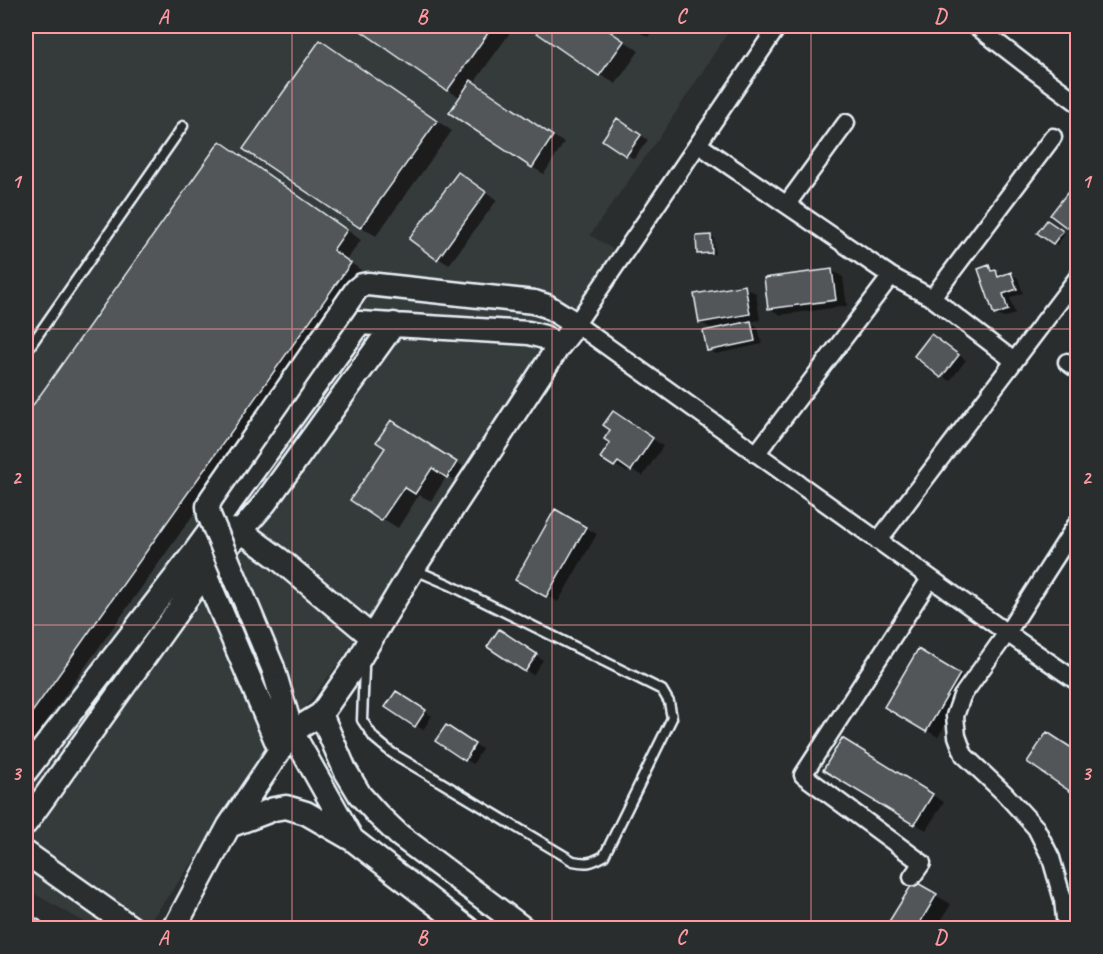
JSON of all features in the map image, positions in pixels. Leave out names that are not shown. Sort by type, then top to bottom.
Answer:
[{"type":"street","points":[[172,928],[175,927],[229,826],[286,741],[321,714],[358,661],[413,569],[558,347],[699,145],[778,26]]},
{"type":"street","points":[[976,26],[1029,67],[1074,94]]},
{"type":"street","points":[[787,204],[846,123]]},
{"type":"street","points":[[932,298],[1053,138]]},
{"type":"street","points":[[699,145],[891,276],[932,298],[1014,361]]},
{"type":"street","points":[[756,454],[891,276]]},
{"type":"street","points":[[878,541],[1077,277]]},
{"type":"street","points":[[286,741],[273,668],[209,515],[208,506],[356,290],[368,284],[534,302],[547,306],[576,324],[1077,682]]},
{"type":"street","points":[[26,771],[194,553],[360,323],[529,333],[544,337],[558,347]]},
{"type":"street","points":[[241,531],[265,503],[394,324]]},
{"type":"street","points":[[1066,928],[1063,900],[1052,858],[1036,828],[964,755],[957,736],[955,716],[962,696],[1007,633],[1077,522]]},
{"type":"street","points":[[353,840],[286,741],[204,574],[200,562],[205,548],[214,539],[231,530],[241,531],[372,637]]},
{"type":"street","points":[[26,823],[204,574]]},
{"type":"street","points":[[912,877],[922,863],[803,775],[930,579]]},
{"type":"street","points":[[321,714],[345,770],[360,795],[399,835],[508,924]]},
{"type":"street","points":[[229,826],[268,811],[286,807],[306,813],[353,840],[467,928]]},
{"type":"street","points":[[379,860],[399,835]]},
{"type":"street","points":[[26,853],[132,928]]},
{"type":"street","points":[[26,924],[34,928]]},
{"type":"lane","points":[[26,352],[183,126]]},
{"type":"lane","points":[[358,661],[364,668],[362,720],[374,738],[392,753],[573,861],[592,862],[604,856],[672,718],[669,702],[662,690],[413,569]]},
{"type":"shaded area","points":[[26,26],[732,26],[665,129],[590,235],[614,250],[385,600],[145,928],[95,928],[26,889]]},
{"type":"building","points":[[354,26],[493,26],[447,91]]},
{"type":"building","points":[[527,26],[602,26],[624,41],[599,76]]},
{"type":"building","points":[[320,40],[437,121],[360,228],[243,149]]},
{"type":"building","points":[[471,80],[553,136],[532,168],[449,113]]},
{"type":"building","points":[[617,118],[641,135],[626,156],[602,140]]},
{"type":"building","points":[[220,141],[347,230],[333,250],[351,263],[26,721],[26,415]]},
{"type":"building","points":[[458,172],[486,192],[437,260],[409,239]]},
{"type":"building","points":[[1071,188],[1078,193],[1078,214],[1067,228],[1050,215]]},
{"type":"building","points":[[1047,220],[1063,231],[1053,244],[1037,233]]},
{"type":"building","points":[[711,235],[712,253],[697,254],[696,236]]},
{"type":"building","points":[[989,265],[991,271],[996,270],[998,277],[1011,272],[1017,289],[1003,294],[1008,310],[994,315],[978,269]]},
{"type":"building","points":[[832,269],[836,300],[768,309],[764,278]]},
{"type":"building","points":[[745,285],[750,314],[699,323],[694,294]]},
{"type":"building","points":[[751,321],[755,341],[707,351],[703,331]]},
{"type":"building","points":[[931,334],[959,355],[941,378],[914,356]]},
{"type":"building","points":[[613,411],[653,438],[631,471],[618,462],[614,467],[600,458],[610,443],[604,439],[610,430],[603,425]]},
{"type":"building","points":[[391,420],[457,462],[447,478],[432,468],[415,494],[404,487],[381,521],[350,500],[385,448],[376,442]]},
{"type":"building","points":[[555,509],[586,527],[546,597],[515,580]]},
{"type":"building","points":[[499,629],[537,654],[525,672],[487,647]]},
{"type":"building","points":[[918,649],[960,674],[926,732],[884,707]]},
{"type":"building","points":[[396,691],[426,710],[415,727],[385,707]]},
{"type":"building","points":[[446,725],[475,744],[465,761],[435,741]]},
{"type":"building","points":[[1047,732],[1078,752],[1077,796],[1027,762]]},
{"type":"building","points":[[842,738],[933,794],[914,825],[823,770]]},
{"type":"building","points":[[914,881],[937,894],[917,928],[885,928]]},
{"type":"building","points":[[982,922],[993,928],[979,928]]}]
